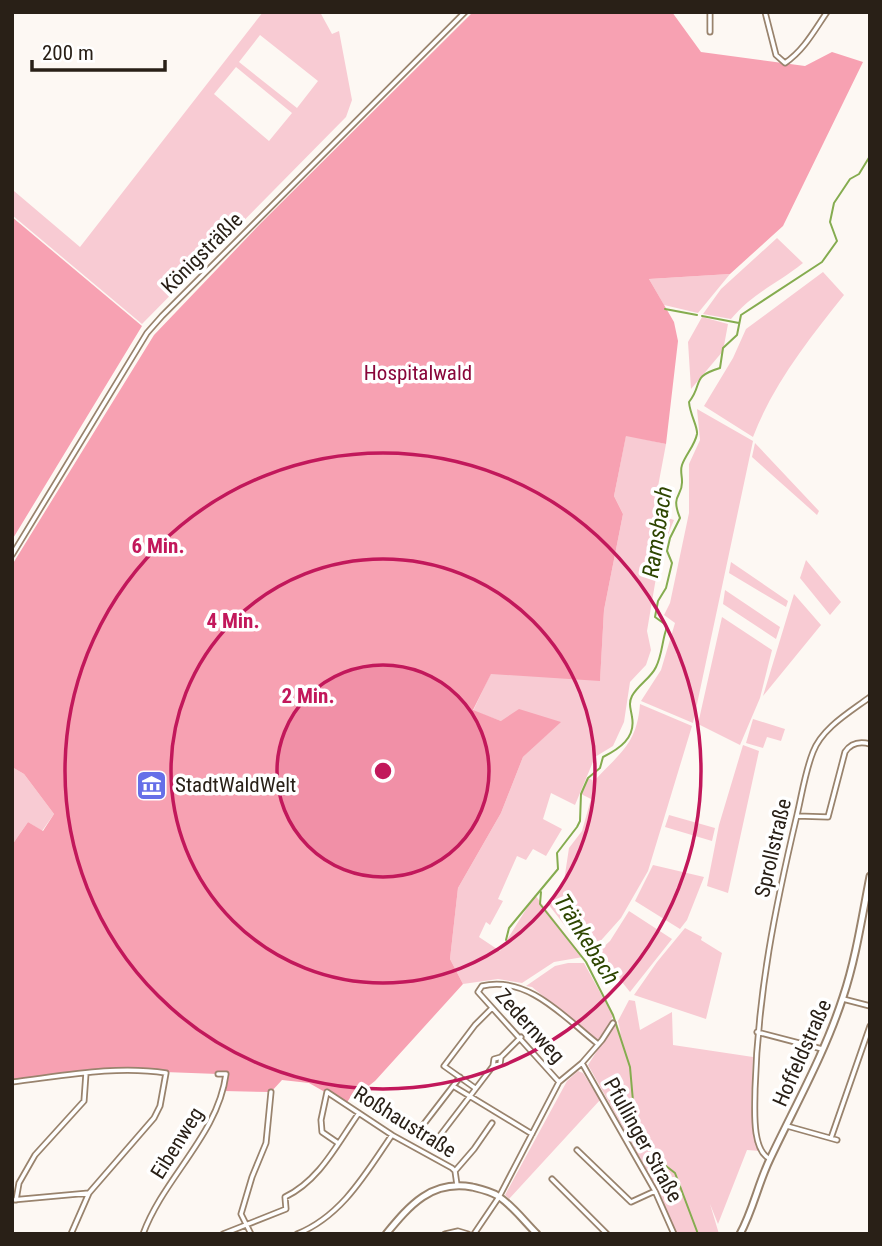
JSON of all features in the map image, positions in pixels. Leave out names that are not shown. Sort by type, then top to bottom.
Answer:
[{"type":"street","name":"Königsträßle","points":[[12,555],[148,333],[162,316],[466,12]]},
{"type":"street","points":[[710,12],[710,32]]},
{"type":"street","points":[[765,12],[776,55],[785,63],[796,55],[827,12]]},
{"type":"street","name":"Sprollstraße","points":[[770,1159],[761,1150],[755,1122],[757,1032],[770,932],[813,752],[818,742],[833,726],[870,697]]},
{"type":"street","points":[[797,816],[828,817],[845,752],[856,743],[870,744]]},
{"type":"street","name":"Hoffeldstraße","points":[[740,1234],[770,1159],[843,999],[870,876]]},
{"type":"street","name":"Zedernweg","points":[[559,1082],[478,992],[482,986],[500,984],[528,991],[598,1044]]},
{"type":"street","points":[[843,999],[870,1006]]},
{"type":"street","points":[[475,1088],[444,1066],[475,1024],[492,1008]]},
{"type":"street","points":[[474,1234],[499,1196],[559,1082],[582,1063],[613,1023]]},
{"type":"street","points":[[831,1138],[870,1026]]},
{"type":"street","points":[[757,1032],[822,1049]]},
{"type":"street","points":[[439,1138],[493,1066],[494,1059],[501,1057],[521,1037]]},
{"type":"street","name":"Pfullinger Straße","points":[[582,1063],[655,1191],[674,1234]]},
{"type":"street","points":[[86,1073],[84,1101],[35,1155],[19,1183],[14,1200],[89,1193]]},
{"type":"street","points":[[12,1082],[86,1073],[166,1073],[162,1099],[154,1118],[89,1193],[71,1234]]},
{"type":"street","name":"Eibenweg","points":[[143,1234],[159,1201],[212,1119],[224,1091],[226,1074],[218,1074]]},
{"type":"street","points":[[420,1129],[460,1077]]},
{"type":"street","points":[[453,1086],[532,1134]]},
{"type":"street","points":[[251,1234],[241,1214],[266,1143],[271,1092]]},
{"type":"street","name":"Roßhaustraße","points":[[338,1143],[322,1132],[321,1120],[327,1092],[392,1135],[455,1171],[457,1186]]},
{"type":"street","points":[[223,1234],[286,1209],[285,1197],[299,1191],[310,1180],[359,1113]]},
{"type":"street","points":[[455,1171],[492,1123]]},
{"type":"street","points":[[787,1126],[836,1140]]},
{"type":"street","points":[[297,1234],[319,1223],[337,1209],[392,1135]]},
{"type":"street","points":[[577,1150],[631,1202],[655,1191]]},
{"type":"street","points":[[552,1179],[607,1234]]},
{"type":"street","points":[[386,1234],[411,1204],[424,1194],[457,1186],[485,1190],[499,1196],[537,1234]]},
{"type":"street","points":[[445,1234],[458,1231],[468,1234]]},
{"type":"shaded area","points":[[263,12],[320,12],[332,34],[339,31],[352,100],[346,117],[142,324],[12,215],[12,193],[14,191],[80,247]],"holes":[[[260,35],[318,81],[297,108],[239,62]],[[236,67],[292,113],[269,141],[214,94]]]},
{"type":"shaded area","points":[[777,238],[803,263],[757,295],[731,319],[703,314],[721,289]]},
{"type":"shaded area","points":[[823,272],[844,295],[781,380],[753,437],[704,406],[733,358],[746,329]]},
{"type":"shaded area","points":[[730,274],[698,313],[664,305],[649,279]]},
{"type":"shaded area","points":[[702,317],[728,324],[723,351],[691,389],[688,342]]},
{"type":"shaded area","points":[[697,409],[753,441],[693,723],[641,701],[661,670],[675,623],[664,615],[670,603],[689,513],[689,464],[700,440]]},
{"type":"shaded area","points":[[626,435],[666,444],[653,513],[674,520],[660,554],[647,631],[651,650],[646,665],[630,682],[624,722],[613,746],[595,757],[575,805],[551,793],[543,819],[562,829],[546,856],[533,849],[526,860],[517,856],[498,899],[503,901],[490,925],[486,922],[479,937],[500,951],[535,895],[583,957],[554,962],[522,983],[498,979],[463,984],[450,959],[458,888],[501,813],[523,757],[560,722],[501,721],[473,711],[491,673],[600,680],[604,610],[623,514],[614,496]]},
{"type":"shaded area","points":[[755,443],[819,511],[817,515],[752,457]]},
{"type":"shaded area","points":[[806,560],[841,602],[830,615],[800,578]]},
{"type":"shaded area","points":[[731,562],[788,601],[786,607],[729,573]]},
{"type":"shaded area","points":[[725,590],[780,627],[776,639],[723,604]]},
{"type":"shaded area","points":[[794,594],[821,625],[763,696]]},
{"type":"shaded area","points":[[722,617],[772,650],[760,698],[740,745],[698,724]]},
{"type":"shaded area","points":[[640,704],[692,726],[648,871],[621,918],[588,955],[548,904],[564,881],[569,848],[582,831],[591,799],[581,794],[588,778],[594,781],[626,747],[635,729]]},
{"type":"shaded area","points":[[753,719],[785,729],[781,741],[767,737],[763,748],[746,743]]},
{"type":"shaded area","points":[[743,745],[759,751],[728,893],[707,886],[719,825]]},
{"type":"shaded area","points":[[12,767],[24,774],[54,814],[42,831],[28,822],[12,845]]},
{"type":"shaded area","points":[[669,815],[715,828],[712,841],[665,827]]},
{"type":"shaded area","points":[[653,865],[704,877],[687,920],[680,929],[635,901]]},
{"type":"shaded area","points":[[629,911],[672,939],[630,992],[598,952],[610,941]]},
{"type":"shaded area","points":[[685,928],[722,953],[706,1019],[634,995]]},
{"type":"shaded area","points":[[584,963],[613,1016],[599,1042],[532,987],[526,986],[555,966]]},
{"type":"shaded area","points":[[629,1000],[635,1001],[640,1030],[672,1012],[673,1045],[753,1057],[751,1106],[760,1151],[747,1150],[718,1224],[710,1204],[719,1234],[677,1234],[659,1192],[588,1065],[616,1021],[621,1034],[618,1021]]},
{"type":"shaded area","points":[[578,1071],[583,1073],[600,1100],[509,1199],[505,1195],[567,1081]]},
{"type":"green space","name":"Hospitalwald","points":[[473,12],[672,12],[701,52],[805,66],[832,52],[863,62],[783,226],[730,274],[649,279],[674,322],[678,341],[666,444],[626,436],[614,496],[623,514],[604,610],[600,681],[491,674],[473,710],[501,721],[519,709],[561,722],[523,757],[501,813],[458,888],[450,959],[463,984],[375,1081],[361,1092],[353,1093],[346,1104],[309,1083],[282,1080],[271,1092],[224,1091],[226,1075],[218,1074],[138,1071],[86,1073],[12,1082],[12,845],[28,822],[43,831],[54,814],[24,774],[12,767],[12,565],[154,335],[262,222]]},
{"type":"green space","points":[[12,217],[142,326],[12,540]]},
{"type":"waterway","name":"Ramsbach","points":[[506,940],[509,928],[558,869],[557,853],[580,821],[581,794],[588,778],[600,768],[603,757],[629,737],[633,724],[631,699],[658,662],[666,625],[655,617],[672,563],[667,551],[670,538],[680,518],[676,504],[682,486],[681,467],[697,434],[689,402],[701,378],[720,368],[723,348],[737,335],[741,315],[822,262],[837,241],[830,222],[834,203],[850,179],[859,174],[870,156]]},
{"type":"waterway","points":[[665,309],[697,315]]},
{"type":"waterway","points":[[702,316],[739,323]]},
{"type":"waterway","name":"Tränkebach","points":[[541,892],[540,904],[586,962],[613,1015],[630,1067],[635,1124],[657,1159],[675,1173],[698,1234]]},
{"type":"place","name":"StadtWaldWelt","points":[[152,785]]}]
